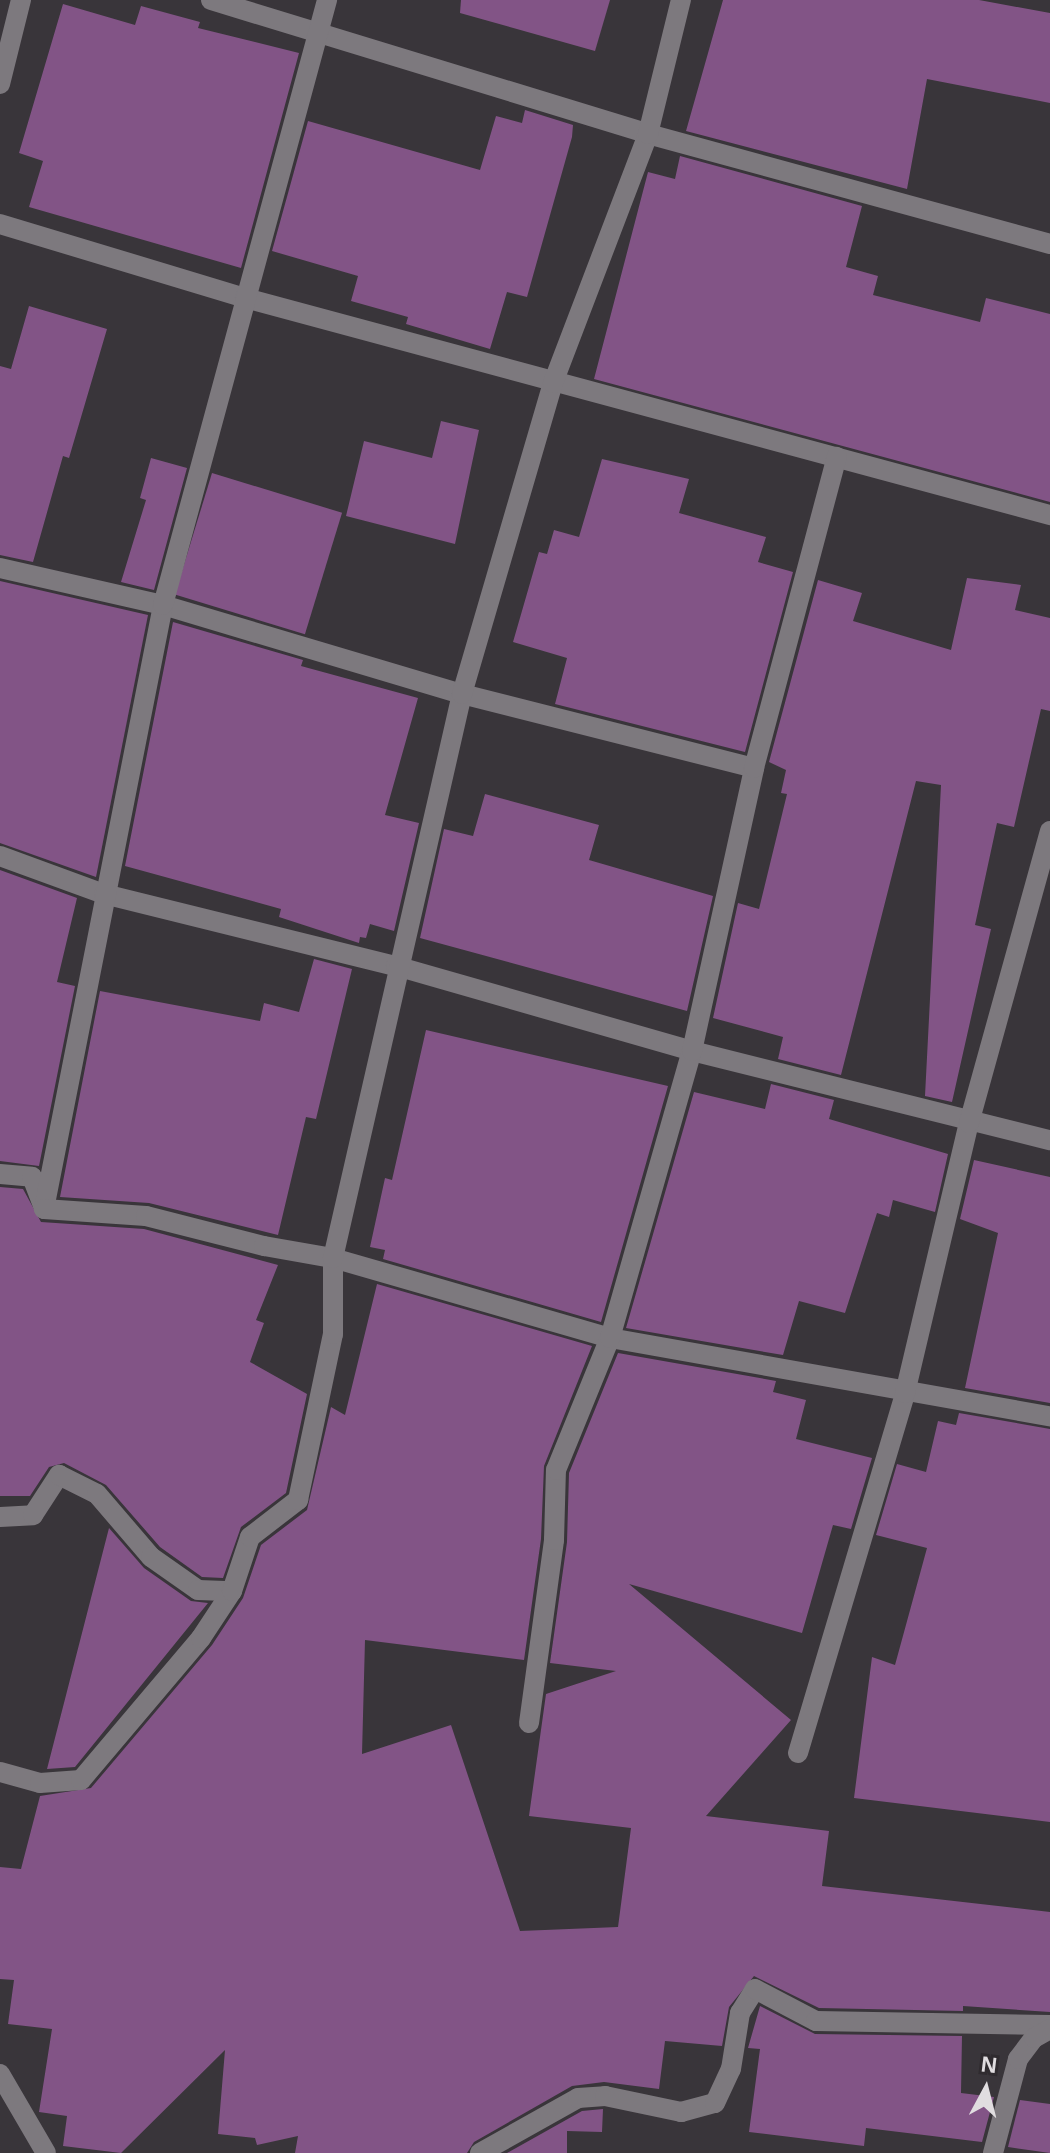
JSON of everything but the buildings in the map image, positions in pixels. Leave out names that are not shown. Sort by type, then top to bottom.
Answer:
[{"type":"street","points":[[0,84],[21,0]]},
{"type":"street","points":[[211,0],[648,134],[1050,244]]},
{"type":"street","points":[[44,1209],[163,605],[327,0]]},
{"type":"street","points":[[0,1772],[40,1783],[81,1780],[201,1638],[232,1591],[250,1537],[298,1500],[333,1334],[333,1258],[396,966],[462,694],[553,383],[648,134],[681,0]]},
{"type":"street","points":[[0,224],[245,298],[1050,515]]},
{"type":"street","points":[[529,1723],[554,1540],[556,1470],[610,1338],[692,1051],[754,768],[837,457]]},
{"type":"street","points":[[0,568],[163,605],[462,694],[754,768]]},
{"type":"street","points":[[798,1753],[905,1393],[969,1123],[1050,831]]},
{"type":"street","points":[[0,856],[104,894],[396,966],[692,1051],[969,1123],[1050,1140]]},
{"type":"street","points":[[0,1174],[32,1177],[44,1209]]},
{"type":"street","points":[[44,1209],[146,1216],[333,1258],[610,1338],[905,1393],[1050,1416]]},
{"type":"street","points":[[0,1517],[33,1515],[59,1475],[97,1494],[151,1557],[198,1590],[232,1591]]},
{"type":"street","points":[[480,2153],[578,2098],[605,2096],[681,2112],[715,2103],[731,2069],[740,2013],[755,1989],[816,2021],[1050,2027]]},
{"type":"street","points":[[993,2153],[1018,2059],[1034,2038],[1050,2027]]},
{"type":"street","points":[[0,2074],[46,2153]]}]
